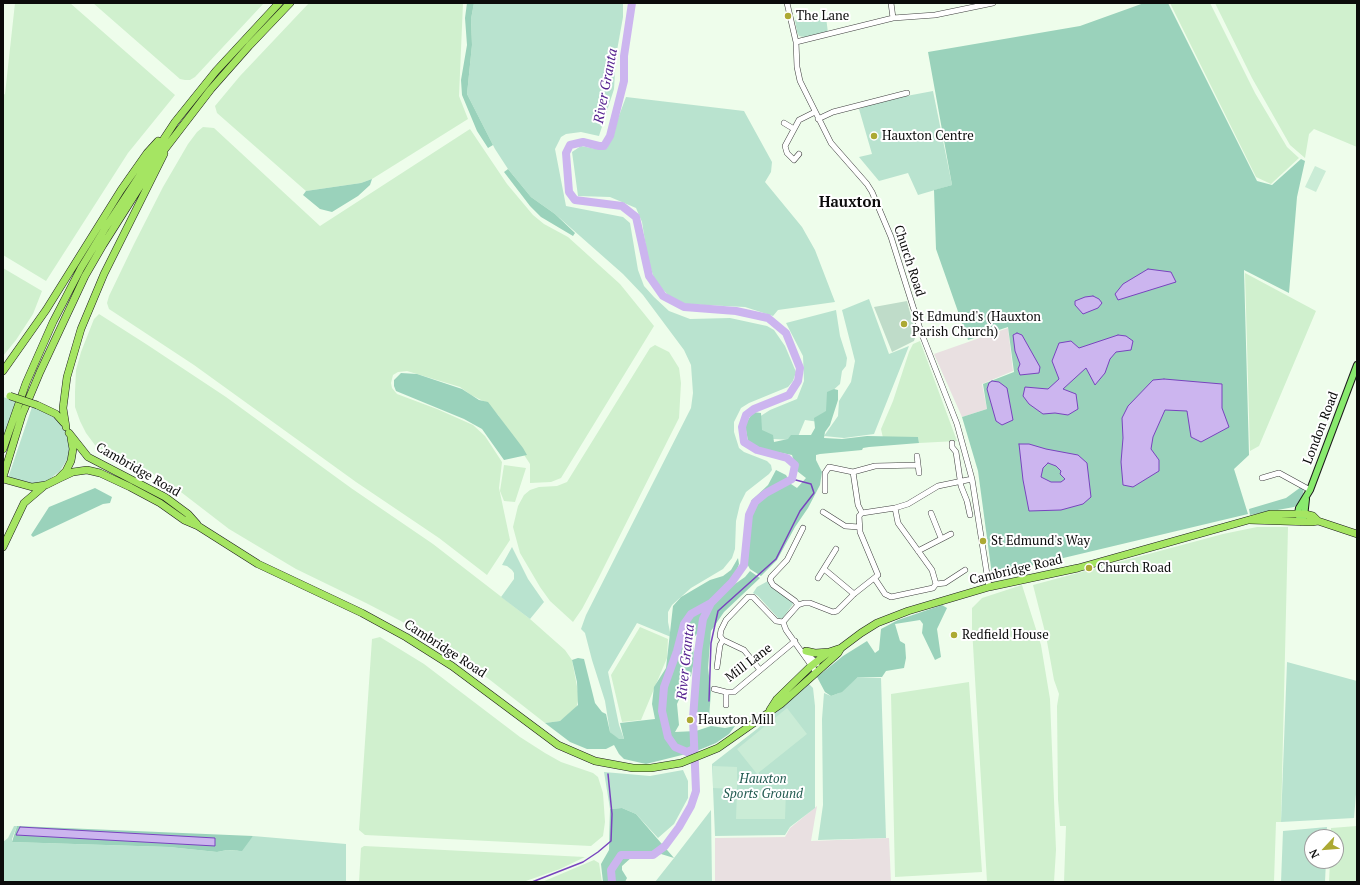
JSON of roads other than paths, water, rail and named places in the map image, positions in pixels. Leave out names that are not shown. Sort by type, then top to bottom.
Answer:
[{"type":"highway","points":[[3,371],[46,310],[121,190],[147,152],[175,122],[216,71],[279,3]]},
{"type":"highway","points":[[46,485],[32,487],[5,479],[22,415],[40,372],[85,276],[123,212],[168,144],[211,89],[290,3]]},
{"type":"highway","points":[[3,449],[33,368],[53,322],[81,268],[133,185],[175,122]]},
{"type":"highway","points":[[58,479],[69,466],[72,455],[73,444],[63,408],[67,377],[81,329],[104,274],[158,169],[168,144]]},
{"type":"highway","name":"Cambridge Road","points":[[6,395],[37,405],[56,414],[88,457],[165,497],[188,514],[198,526]]},
{"type":"highway","name":"Cambridge Road","points":[[46,485],[81,470],[100,473],[145,495],[258,564],[362,613],[412,641],[452,666],[544,735],[569,751],[595,761],[622,767],[651,768],[681,763],[700,757],[729,741],[770,710],[777,699],[816,667],[838,653],[841,648]]},
{"type":"highway","points":[[3,547],[24,503],[46,485]]},
{"type":"highway","name":"Cambridge Road","points":[[816,667],[829,652],[841,648],[861,633],[888,619],[989,587],[1074,568],[1249,520],[1302,516],[1312,522],[1318,521],[1357,534]]},
{"type":"highway","points":[[804,651],[815,653],[829,652]]},
{"type":"main road","name":"London Road","points":[[1302,516],[1306,499],[1357,364]]},
{"type":"street","name":"Church Road","points":[[787,3],[796,42],[797,67],[800,81],[831,143],[867,184],[872,192],[891,237],[912,307],[957,424],[972,479],[989,587]]},
{"type":"street","points":[[891,3],[893,18]]},
{"type":"street","points":[[796,42],[893,18],[936,15],[980,4],[993,3]]},
{"type":"street","points":[[818,119],[833,112],[907,93]]},
{"type":"street","points":[[799,154],[794,160],[787,153],[785,146],[799,120],[815,112]]},
{"type":"street","points":[[784,124],[794,129]]},
{"type":"street","points":[[952,443],[952,447],[956,452],[960,480],[970,515]]},
{"type":"street","points":[[917,456],[919,473]]},
{"type":"street","points":[[825,491],[825,473],[829,468],[853,472],[875,466],[918,465]]},
{"type":"street","points":[[853,472],[858,505],[862,512]]},
{"type":"street","points":[[1262,478],[1278,473],[1310,490]]},
{"type":"street","points":[[862,512],[894,508],[908,504],[932,488],[960,480],[972,479]]},
{"type":"street","points":[[894,508],[898,523],[907,533],[932,570],[936,584]]},
{"type":"street","points":[[823,512],[845,526],[859,527]]},
{"type":"street","points":[[783,622],[798,605],[810,603],[833,612],[837,611],[854,594],[875,579],[878,575],[859,527],[859,516],[862,512]]},
{"type":"street","points":[[931,513],[941,538]]},
{"type":"street","points":[[798,605],[795,601],[773,585],[770,580],[787,560],[803,528]]},
{"type":"street","points":[[918,551],[951,534]]},
{"type":"street","points":[[818,578],[836,549]]},
{"type":"street","points":[[824,569],[854,594]]},
{"type":"street","points":[[875,579],[885,594],[891,597],[933,588],[936,584],[945,583],[965,570]]},
{"type":"street","points":[[760,670],[744,650],[723,640],[720,636],[724,625],[748,598],[753,597],[776,621],[783,622]]},
{"type":"street","points":[[783,622],[786,630],[816,667]]},
{"type":"street","points":[[717,667],[720,645],[723,640]]},
{"type":"street","name":"Mill Lane","points":[[726,705],[726,692],[734,692],[795,641]]},
{"type":"street","points":[[714,689],[726,692]]},
{"type":"waterway","name":"River Granta","points":[[612,882],[611,870],[621,855],[653,855],[665,846],[679,827],[691,806],[696,791],[693,718],[698,652],[703,619],[711,603],[732,582],[744,565],[749,515],[755,502],[766,493],[792,479],[795,465],[787,458],[757,450],[744,442],[742,427],[746,415],[754,409],[789,395],[798,381],[800,368],[786,333],[768,318],[736,311],[684,307],[663,296],[649,276],[636,217],[622,206],[575,200],[569,192],[566,153],[570,145],[583,142],[604,146],[610,136],[624,81],[624,56],[632,3]]},
{"type":"waterway","points":[[709,701],[711,643],[718,611],[776,559],[800,511],[814,493],[811,484],[792,479]]},
{"type":"waterway","name":"River Granta","points":[[694,749],[687,752],[675,747],[668,737],[662,711],[664,687],[677,651],[684,624],[691,614],[711,603]]},
{"type":"waterway","points":[[532,882],[583,862],[611,841],[612,814],[608,774]]},
{"type":"place","name":"The Lane","points":[[788,16]]},
{"type":"place","name":"Hauxton Centre","points":[[874,136]]},
{"type":"place","name":"St Edmund's (Hauxton Parish Church)","points":[[904,324]]},
{"type":"place","name":"St Edmund's Way","points":[[983,541]]},
{"type":"place","name":"Church Road","points":[[1089,568]]},
{"type":"place","name":"Redfield House","points":[[954,635]]},
{"type":"place","name":"Hauxton Mill","points":[[690,720]]},
{"type":"district","name":"Hauxton","points":[[850,203]]},
{"type":"park label","name":"Hauxton Sports Ground","points":[[763,786]]}]
